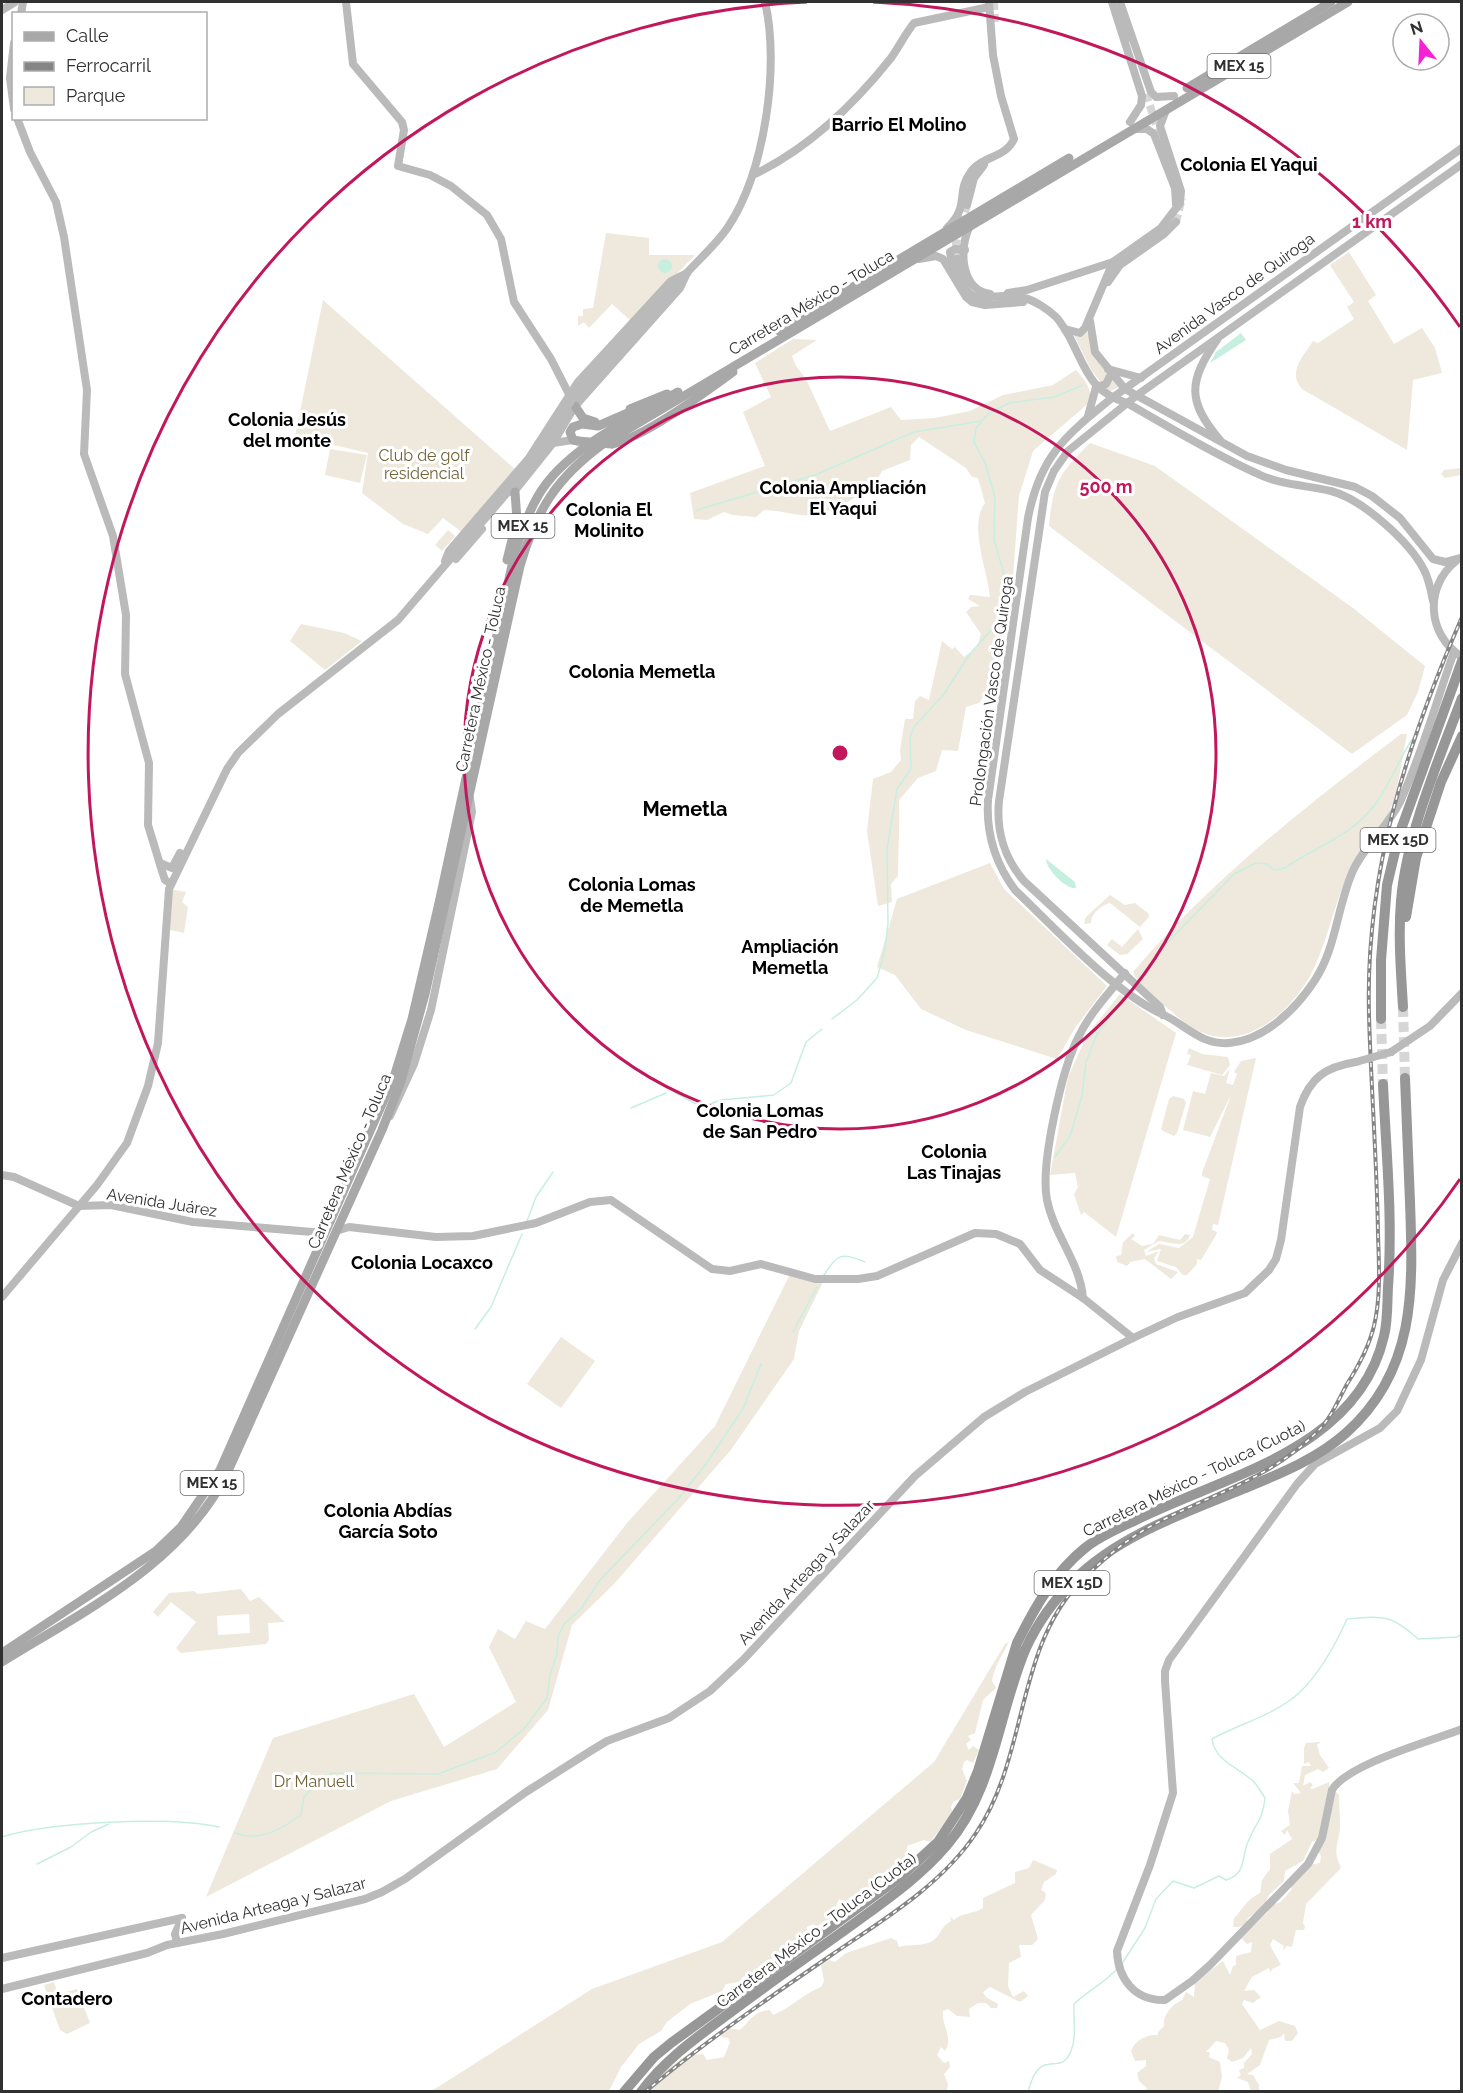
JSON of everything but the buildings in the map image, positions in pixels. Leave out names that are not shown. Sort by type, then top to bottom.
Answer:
[{"type":"highway","name":"MEX 15D","points":[[1381,1019],[1381,960],[1387,885],[1399,835],[1459,660]]},
{"type":"highway","name":"MEX 15D","points":[[1403,1006],[1400,947],[1401,900],[1413,841],[1461,698]]},
{"type":"highway","points":[[1400,947],[1416,858],[1442,782],[1461,736]]},
{"type":"highway","name":"Carretera México - Toluca (Cuota)","points":[[641,2091],[662,2066],[701,2033],[903,1888],[945,1848],[969,1813],[986,1777],[1026,1648],[1044,1616],[1095,1561],[1127,1541],[1185,1512],[1273,1476],[1318,1453],[1349,1431],[1367,1410],[1383,1387],[1401,1352],[1410,1311],[1412,1262],[1405,1078]]},
{"type":"highway","name":"Carretera México - Toluca (Cuota)","points":[[624,2091],[654,2057],[671,2043],[898,1878],[938,1842],[971,1789],[1014,1654],[1027,1623],[1053,1580],[1078,1554],[1103,1536],[1168,1504],[1292,1449],[1334,1421],[1358,1395],[1375,1364],[1387,1320],[1391,1253],[1383,1083]]},
{"type":"main road","name":"Carretera México - Toluca","points":[[2,1662],[142,1572],[173,1545],[195,1521],[225,1477],[382,1130],[401,1081],[417,1026],[520,566],[530,531],[546,501],[572,468],[603,444],[971,225],[1174,96],[1331,2]]},
{"type":"main road","name":"Carretera México - Toluca","points":[[2,1653],[156,1551],[181,1527],[202,1500],[235,1441],[394,1077],[404,1048],[504,602],[523,526],[539,494],[554,476],[609,431],[680,392],[934,238],[1348,2]]},
{"type":"main road","points":[[666,395],[598,426],[579,425],[574,437],[602,444],[625,440],[714,385],[751,359],[758,350]]},
{"type":"main road","points":[[575,406],[584,418],[597,422],[666,395],[680,392]]},
{"type":"main road","points":[[504,602],[510,544],[517,520],[514,492]]},
{"type":"street","points":[[2,10],[15,2]]},
{"type":"street","points":[[346,2],[353,64],[402,122],[404,130],[398,166],[430,175],[451,186],[487,214],[501,239],[514,302],[549,355],[575,406],[574,437],[553,443]]},
{"type":"street","points":[[2,1297],[79,1206],[127,1143],[156,1061],[167,901],[171,884],[217,787],[238,753],[294,700],[398,620],[531,465],[573,398],[726,230],[753,175],[767,117],[771,24],[765,2]]},
{"type":"street","points":[[1112,2],[1146,94]]},
{"type":"street","points":[[1120,2],[1146,94],[1130,125],[1158,133]]},
{"type":"street","points":[[753,175],[782,161],[807,144],[847,108],[890,59],[914,23],[989,4],[998,80],[1014,139],[1009,147],[982,162],[968,174],[960,214],[934,238]]},
{"type":"street","points":[[995,23],[998,80]]},
{"type":"street","points":[[12,60],[10,78],[12,97]]},
{"type":"street","points":[[1146,94],[1156,97],[1174,96]]},
{"type":"street","points":[[971,225],[966,234],[966,274],[974,289],[991,294],[1027,290],[1113,262],[1161,228],[1173,211],[1176,193],[1158,133],[1162,116],[1168,106]]},
{"type":"street","points":[[18,120],[30,152],[56,202],[64,237],[87,390],[84,454],[108,517],[118,561],[127,623],[125,674],[149,763],[147,813],[165,880],[171,884]]},
{"type":"street","name":"Avenida Vasco de Quiroga","points":[[1112,398],[1461,148]]},
{"type":"street","points":[[967,205],[976,174],[995,156]]},
{"type":"street","name":"Avenida Vasco de Quiroga","points":[[1127,403],[1461,164]]},
{"type":"street","points":[[1107,282],[1120,265],[1164,234],[1176,222]]},
{"type":"street","points":[[958,286],[949,260],[950,252],[955,249],[965,250]]},
{"type":"street","points":[[908,262],[936,256],[943,260],[966,297],[981,305],[1034,303]]},
{"type":"street","points":[[957,259],[963,285],[971,295],[981,298],[1025,298],[1057,317],[1095,387],[1112,398],[1127,403],[1244,467],[1288,484],[1333,492],[1351,498],[1381,519],[1424,568],[1434,601],[1439,632],[1459,660]]},
{"type":"street","points":[[1065,329],[1080,333],[1090,321],[1113,262]]},
{"type":"street","points":[[443,568],[449,551],[529,458],[568,394],[671,282],[687,273]]},
{"type":"street","points":[[443,568],[468,547],[514,492],[553,443],[575,406],[680,288],[687,273]]},
{"type":"street","points":[[1090,321],[1093,346],[1105,367],[1125,389],[1246,456],[1286,470],[1355,487],[1372,496],[1400,518],[1433,560],[1435,566],[1432,569],[1424,568]]},
{"type":"street","points":[[1220,335],[1201,362],[1194,386],[1203,419],[1223,444]]},
{"type":"street","points":[[601,358],[609,366]]},
{"type":"street","points":[[1105,367],[1141,378]]},
{"type":"street","points":[[1095,387],[1106,384],[1111,374]]},
{"type":"street","points":[[1086,419],[1092,408],[1095,387]]},
{"type":"street","name":"Prolongación Vasco de Quiroga","points":[[1112,398],[1061,442],[1045,464],[1034,490],[988,800],[992,845],[1004,876],[1015,890],[1116,984],[1154,1013],[1163,1015],[1205,1040],[1231,1043],[1268,1029],[1302,999],[1326,959],[1352,872],[1400,801],[1459,660]]},
{"type":"street","name":"Prolongación Vasco de Quiroga","points":[[1127,403],[1068,451],[1054,471],[1045,492],[999,801],[1002,841],[1015,871],[1160,1007],[1163,1015]]},
{"type":"street","points":[[1148,415],[1153,405]]},
{"type":"street","points":[[1244,467],[1242,460],[1246,456]]},
{"type":"street","points":[[1396,537],[1398,529],[1410,531]]},
{"type":"street","points":[[1433,560],[1445,562],[1461,558]]},
{"type":"street","points":[[1434,601],[1442,576],[1461,558]]},
{"type":"street","points":[[1015,608],[1028,610]]},
{"type":"street","points":[[159,861],[164,867],[172,868],[180,852],[188,847]]},
{"type":"street","points":[[1083,1298],[1075,1264],[1059,1235],[1047,1201],[1047,1171],[1052,1131],[1073,1049],[1084,1026],[1125,973]]},
{"type":"street","name":"Avenida Arteaga y Salazar","points":[[2,1989],[177,1943],[354,1902],[382,1892],[405,1879],[517,1798],[589,1752],[607,1741],[669,1718],[710,1691],[743,1660],[840,1554],[946,1447],[1009,1400],[1178,1317],[1239,1296],[1269,1270],[1276,1259],[1281,1240],[1300,1107],[1306,1090],[1322,1072],[1391,1052],[1430,1026],[1461,993]]},
{"type":"street","name":"Avenida Juárez","points":[[2,1175],[79,1206],[111,1204],[193,1222],[324,1233]]},
{"type":"street","points":[[336,1231],[350,1227],[436,1237],[473,1236],[536,1223],[590,1202],[611,1200],[712,1269],[730,1271],[761,1264],[824,1280],[877,1276],[969,1235],[989,1233],[1020,1244],[1040,1270],[1083,1298],[1133,1338]]},
{"type":"street","points":[[344,1214],[350,1227]]},
{"type":"street","points":[[1461,1243],[1436,1299],[1421,1360],[1397,1411],[1380,1428],[1315,1464],[1169,1660],[1165,1671],[1165,1681],[1173,1793],[1150,1865],[1120,1938],[1118,1964],[1127,1984],[1143,1996],[1165,2000],[1175,1995],[1209,1965],[1308,1864],[1322,1838],[1330,1796],[1336,1782],[1357,1769],[1461,1728]]},
{"type":"street","points":[[2,1958],[182,1918],[175,1934],[177,1943]]},
{"type":"green space","points":[[606,233],[649,238],[649,255],[695,255],[631,321],[612,304],[589,328],[584,322],[578,326],[578,316],[583,316],[583,309],[593,308]]},
{"type":"green space","points":[[1349,252],[1376,295],[1368,301],[1394,344],[1422,328],[1435,348],[1442,373],[1413,380],[1407,450],[1302,389],[1296,377],[1298,365],[1313,341],[1318,343],[1354,319],[1347,307],[1354,302],[1330,265]]},
{"type":"green space","name":"Club de golf residencial","points":[[323,300],[516,470],[463,533],[443,518],[428,534],[403,524],[362,493],[368,453],[295,436]]},
{"type":"green space","points":[[1087,332],[1105,371],[1119,387],[1109,392],[1091,370],[1074,335]]},
{"type":"green space","points":[[793,339],[817,340],[792,356],[806,379],[830,431],[891,407],[901,420],[935,418],[970,411],[1003,395],[1053,385],[1076,370],[1090,392],[1090,402],[1033,451],[1019,496],[1012,590],[996,679],[979,703],[966,707],[958,751],[942,750],[936,771],[918,778],[899,800],[898,876],[891,884],[892,902],[878,906],[867,831],[873,779],[891,772],[901,760],[900,750],[905,719],[913,719],[915,701],[920,696],[929,700],[942,641],[952,649],[955,647],[964,657],[977,647],[981,634],[966,612],[971,607],[980,606],[968,599],[970,595],[990,597],[980,549],[978,524],[985,503],[978,478],[972,477],[966,468],[919,437],[911,445],[910,460],[882,471],[877,479],[859,495],[835,508],[812,515],[764,510],[756,517],[724,512],[707,520],[694,519],[690,493],[765,466],[743,412],[771,397],[755,363]]},
{"type":"green space","points":[[1090,443],[1155,466],[1353,608],[1425,666],[1418,692],[1407,715],[1352,754],[1049,526],[1053,499],[1059,480],[1064,471]]},
{"type":"green space","points":[[330,449],[367,455],[360,483],[325,475]]},
{"type":"green space","points":[[1461,468],[1461,475],[1445,478],[1441,474],[1444,470]]},
{"type":"green space","points":[[448,530],[455,536],[442,551],[435,545]]},
{"type":"green space","points":[[301,624],[344,633],[362,641],[325,670],[290,641]]},
{"type":"green space","points":[[1401,734],[1407,734],[1397,787],[1387,818],[1350,871],[1315,966],[1297,995],[1283,1011],[1268,1023],[1251,1032],[1233,1037],[1215,1036],[1197,1030],[1147,990],[1133,972],[1194,906],[1260,846]]},
{"type":"green space","points":[[990,863],[1004,889],[1107,986],[1075,1028],[1057,1059],[966,1030],[921,1009],[895,975],[877,967],[897,899]]},
{"type":"green space","points":[[169,889],[186,892],[182,902],[188,907],[184,933],[166,929]]},
{"type":"green space","points":[[1110,895],[1125,905],[1135,903],[1148,913],[1149,917],[1140,927],[1110,903],[1097,910],[1091,923],[1084,924],[1086,917]]},
{"type":"green space","points":[[1138,929],[1143,939],[1127,954],[1120,955],[1107,945],[1112,939],[1122,947]]},
{"type":"green space","points":[[1120,994],[1176,1033],[1116,1237],[1084,1212],[1081,1215],[1074,1194],[1078,1187],[1075,1173],[1050,1175],[1068,1077],[1087,1035]]},
{"type":"green space","points":[[1189,1048],[1202,1054],[1228,1057],[1230,1065],[1222,1075],[1187,1065],[1191,1055],[1187,1054]]},
{"type":"green space","points":[[1256,1058],[1218,1225],[1213,1224],[1212,1230],[1217,1232],[1216,1235],[1201,1260],[1197,1259],[1197,1264],[1187,1275],[1183,1275],[1176,1267],[1157,1261],[1161,1249],[1146,1252],[1159,1244],[1179,1248],[1193,1237],[1210,1179],[1202,1176],[1202,1173],[1231,1095],[1210,1137],[1183,1130],[1193,1091],[1205,1094],[1211,1073],[1224,1076],[1230,1069],[1226,1083],[1233,1085],[1237,1074],[1234,1072],[1241,1061]]},
{"type":"green space","points":[[1173,1096],[1184,1099],[1186,1103],[1174,1136],[1161,1130],[1169,1099]]},
{"type":"green space","points":[[1133,1233],[1135,1236],[1131,1239],[1142,1246],[1153,1244],[1159,1235],[1180,1240],[1185,1234],[1190,1235],[1188,1240],[1181,1244],[1159,1241],[1144,1250],[1146,1256],[1159,1251],[1154,1258],[1156,1264],[1178,1272],[1171,1279],[1145,1259],[1130,1262],[1127,1266],[1117,1262],[1116,1256],[1121,1255],[1123,1242]]},
{"type":"green space","name":"Dr Manuell","points":[[791,1272],[824,1280],[799,1331],[794,1359],[730,1451],[614,1584],[572,1625],[548,1710],[497,1769],[391,1801],[206,1897],[273,1738],[414,1694],[444,1747],[516,1702],[489,1647],[498,1629],[515,1639],[526,1621],[545,1629],[627,1523],[715,1426]]},
{"type":"green space","points":[[561,1337],[595,1361],[561,1408],[527,1384]]},
{"type":"green space","points":[[241,1589],[250,1601],[259,1597],[285,1622],[268,1623],[269,1640],[266,1644],[181,1653],[176,1648],[196,1622],[171,1602],[158,1617],[153,1612],[169,1593],[194,1591],[198,1594]],"holes":[[[249,1614],[250,1633],[218,1635],[217,1616]]]},
{"type":"green space","points":[[1009,1642],[993,1675],[992,1681],[996,1688],[983,1700],[975,1733],[968,1736],[971,1740],[966,1744],[969,1750],[973,1746],[979,1750],[973,1763],[967,1760],[964,1762],[962,1769],[967,1781],[960,1799],[953,1802],[951,1807],[953,1814],[930,1842],[924,1840],[907,1846],[907,1857],[877,1885],[860,1889],[860,1898],[847,1903],[839,1899],[831,1918],[813,1929],[814,1924],[807,1927],[802,1939],[761,1965],[747,1978],[744,1976],[739,1982],[726,1984],[722,1991],[690,2004],[667,2022],[661,2031],[639,2044],[621,2067],[609,2091],[430,2092],[592,1989],[722,1942],[934,1762],[1005,1644]]},
{"type":"green space","points":[[1321,1742],[1317,1745],[1320,1755],[1329,1768],[1323,1772],[1318,1769],[1305,1775],[1303,1786],[1310,1782],[1313,1785],[1310,1788],[1313,1789],[1329,1782],[1330,1797],[1336,1792],[1339,1795],[1340,1831],[1336,1850],[1341,1868],[1306,1904],[1303,1923],[1305,1927],[1304,1930],[1296,1930],[1292,1947],[1287,1946],[1283,1951],[1284,1946],[1273,1939],[1270,1945],[1281,1965],[1272,1969],[1271,1973],[1269,1968],[1252,1977],[1244,1991],[1254,1990],[1261,1997],[1253,2003],[1244,2000],[1242,2004],[1260,2030],[1279,2021],[1295,2026],[1298,2033],[1292,2041],[1285,2041],[1284,2033],[1281,2037],[1269,2040],[1260,2065],[1247,2074],[1253,2075],[1259,2085],[1259,2091],[1251,2091],[1248,2082],[1237,2078],[1241,2075],[1239,2070],[1244,2068],[1244,2063],[1252,2054],[1251,2048],[1243,2058],[1232,2062],[1227,2058],[1229,2050],[1225,2043],[1216,2041],[1206,2052],[1210,2052],[1209,2057],[1220,2062],[1222,2077],[1218,2092],[1145,2091],[1147,2088],[1139,2081],[1137,2073],[1146,2066],[1146,2060],[1135,2061],[1131,2051],[1135,2044],[1146,2037],[1158,2035],[1164,2026],[1169,2010],[1182,2000],[1186,1992],[1194,1997],[1195,1982],[1223,1961],[1230,1975],[1233,1966],[1236,1965],[1236,1956],[1251,1952],[1252,1942],[1247,1944],[1241,1938],[1268,1912],[1270,1904],[1280,1902],[1285,1897],[1292,1888],[1288,1887],[1302,1866],[1320,1863],[1321,1856],[1318,1851],[1321,1838],[1312,1842],[1303,1861],[1285,1871],[1284,1881],[1269,1895],[1260,1914],[1255,1913],[1248,1918],[1246,1924],[1233,1927],[1234,1918],[1248,1902],[1260,1893],[1262,1880],[1270,1869],[1270,1854],[1292,1839],[1287,1830],[1285,1835],[1281,1831],[1290,1825],[1288,1811],[1292,1791],[1294,1794],[1301,1793],[1293,1783],[1299,1783],[1302,1766],[1311,1766],[1309,1762],[1304,1764],[1306,1743]]},
{"type":"green space","points":[[1033,1860],[1057,1870],[1056,1874],[1044,1882],[1041,1890],[1046,1893],[1045,1900],[1031,1915],[1038,1939],[1032,1945],[1019,1945],[1021,1957],[1009,1963],[1008,1986],[1013,1997],[1024,1991],[1028,1996],[1020,2002],[990,1987],[983,1992],[986,1997],[998,2004],[997,2008],[991,2008],[986,2003],[978,2003],[969,2009],[970,2017],[957,2016],[948,2009],[943,2011],[948,2041],[945,2051],[941,2047],[937,2055],[944,2063],[949,2061],[950,2067],[944,2074],[948,2084],[947,2091],[647,2092],[665,2071],[685,2056],[703,2054],[707,2060],[724,2057],[730,2042],[728,2038],[722,2037],[721,2032],[727,2028],[740,2030],[760,2012],[770,2010],[773,2015],[821,1987],[824,1981],[821,1965],[829,1960],[835,1962],[846,1953],[891,1938],[897,1941],[899,1947],[933,1941],[951,1921],[950,1917],[954,1920],[983,1908],[983,1898],[1015,1883],[1015,1872],[1029,1868]]},
{"type":"green space","points":[[54,1982],[58,1994],[77,1989],[90,2023],[67,2034],[60,2030],[44,1985]]},
{"type":"shaded area","points":[[662,259],[668,259],[672,266],[668,273],[662,273],[658,269],[658,263]]},
{"type":"shaded area","points":[[1241,333],[1246,340],[1210,363],[1216,352]]},
{"type":"shaded area","points":[[1046,859],[1075,882],[1076,888],[1067,886],[1057,878],[1049,868]]},
{"type":"waterway","points":[[1005,577],[994,540],[995,497],[985,463],[974,442],[976,428],[988,414],[1009,403],[1054,397],[1083,385]]},
{"type":"waterway","points":[[697,510],[815,475],[914,432],[981,421]]},
{"type":"waterway","points":[[832,1019],[857,1000],[877,978],[885,950],[888,923],[887,849],[897,789],[911,769],[910,738],[914,727],[944,694],[969,655],[994,627]]},
{"type":"waterway","points":[[1167,943],[1234,874],[1256,863],[1267,864],[1274,870],[1285,868],[1354,826],[1379,799],[1413,738]]},
{"type":"waterway","points":[[1055,1157],[1070,1136],[1082,1096],[1086,1062],[1097,1034],[1123,1000]]},
{"type":"waterway","points":[[674,1092],[702,1107],[721,1100],[774,1095],[791,1083],[806,1042],[822,1029]]},
{"type":"waterway","points":[[631,1108],[666,1093]]},
{"type":"waterway","points":[[527,1221],[536,1197],[553,1172]]},
{"type":"waterway","points":[[475,1329],[491,1307],[522,1234]]},
{"type":"waterway","points":[[824,1275],[840,1257],[845,1256],[865,1262]]},
{"type":"waterway","points":[[793,1332],[817,1287]]},
{"type":"waterway","points":[[235,1833],[261,1835],[285,1825],[301,1815],[304,1797],[323,1777],[332,1773],[438,1774],[496,1752],[524,1729],[547,1698],[550,1675],[557,1654],[558,1637],[564,1624],[581,1609],[600,1580],[678,1499],[706,1464],[743,1409],[761,1364]]},
{"type":"waterway","points":[[1123,1962],[1145,1928],[1156,1899],[1173,1881],[1194,1888],[1219,1876],[1226,1880],[1233,1877],[1242,1864],[1265,1798],[1254,1782],[1223,1759],[1214,1747],[1212,1739],[1268,1713],[1299,1693],[1326,1659],[1347,1619],[1386,1618],[1400,1625],[1418,1639],[1457,1637],[1462,1634]]},
{"type":"waterway","points":[[2,1837],[49,1828],[110,1822],[171,1822],[219,1827]]},
{"type":"waterway","points":[[37,1864],[109,1824]]},
{"type":"waterway","points":[[1028,2092],[1038,2069],[1044,2065],[1061,2062],[1071,2051],[1074,2034],[1074,2004],[1116,1970]]},
{"type":"tunnel","points":[[994,2],[995,23]]},
{"type":"tunnel","points":[[1146,94],[1159,133]]},
{"type":"tunnel","points":[[1176,222],[1182,198]]},
{"type":"tunnel","points":[[957,259],[956,243],[967,205]]},
{"type":"tunnel","points":[[1403,1007],[1405,1078]]},
{"type":"tunnel","points":[[1381,1019],[1383,1084]]},
{"type":"railway","points":[[645,2092],[783,1988],[889,1916],[946,1870],[976,1833],[993,1803],[1005,1771],[1032,1671],[1044,1639],[1059,1609],[1080,1582],[1110,1554],[1144,1530],[1256,1476],[1298,1449],[1327,1420],[1359,1363],[1374,1326],[1379,1292],[1369,1015],[1374,911],[1393,811],[1407,762],[1423,714],[1462,617]]},
{"type":"district","name":"Barrio El Molino","points":[[899,125]]},
{"type":"district","name":"Colonia El Yaqui","points":[[1249,165]]},
{"type":"district","name":"Colonia Jesús del monte","points":[[287,430]]},
{"type":"district","name":"Colonia Ampliación El Yaqui","points":[[843,498]]},
{"type":"district","name":"Colonia El Molinito","points":[[609,520]]},
{"type":"district","name":"Colonia Memetla","points":[[642,672]]},
{"type":"district","name":"Memetla","points":[[685,809]]},
{"type":"district","name":"Colonia Lomas de Memetla","points":[[632,895]]},
{"type":"district","name":"Ampliación Memetla","points":[[790,957]]},
{"type":"district","name":"Colonia Lomas de San Pedro","points":[[760,1121]]},
{"type":"district","name":"Colonia Las Tinajas","points":[[954,1162]]},
{"type":"district","name":"Colonia Locaxco","points":[[422,1263]]},
{"type":"district","name":"Colonia Abdías García Soto","points":[[388,1522]]},
{"type":"district","name":"Contadero","points":[[67,1999]]}]
